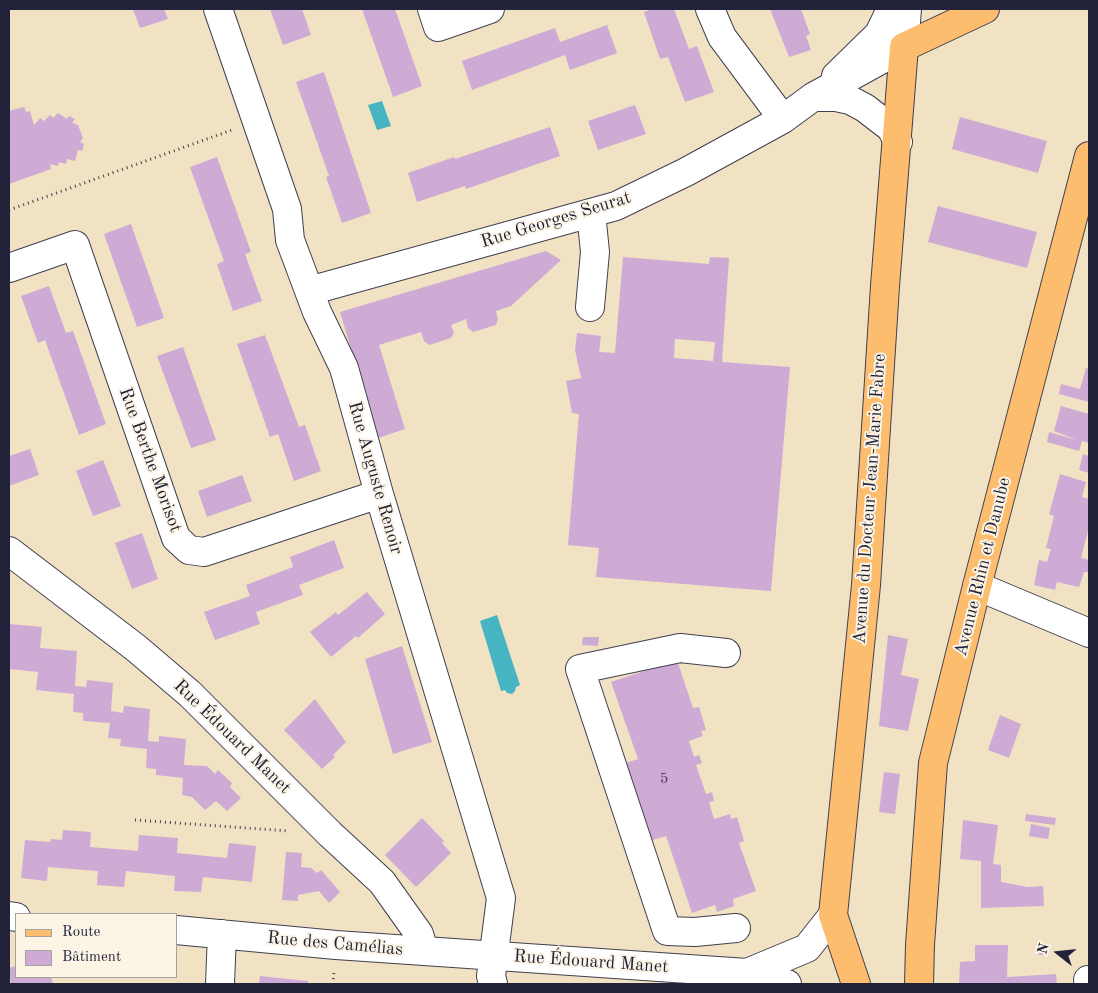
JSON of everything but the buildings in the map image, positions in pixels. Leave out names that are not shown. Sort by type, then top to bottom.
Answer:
[{"type":"main road","name":"Rue Georges Seurat","points":[[904,47],[985,9]]},
{"type":"main road","name":"Avenue du Docteur Jean-Marie Fabre","points":[[856,984],[833,915],[866,585],[885,286],[898,142],[904,47]]},
{"type":"main road","name":"Avenue Rhin et Danube","points":[[919,984],[933,763],[1089,156]]},
{"type":"street","name":"Rue Auguste Renoir","points":[[218,9],[287,209],[290,240],[317,312],[344,368],[379,494],[502,898],[491,976],[493,984]]},
{"type":"street","points":[[432,9],[438,27],[490,9]]},
{"type":"street","points":[[710,9],[722,37],[783,119]]},
{"type":"street","name":"Rue Georges Seurat","points":[[814,97],[879,34],[891,9]]},
{"type":"street","name":"Avenue du Docteur Jean-Marie Fabre","points":[[904,47],[907,9]]},
{"type":"street","name":"Rue Georges Seurat","points":[[309,290],[616,206],[686,172],[783,119],[814,97],[904,47]]},
{"type":"street","points":[[814,97],[836,97],[850,100],[865,108],[891,128],[898,142]]},
{"type":"street","points":[[590,307],[595,252],[591,213]]},
{"type":"street","name":"Rue Berthe Morisot","points":[[9,268],[75,245],[176,538],[189,550],[204,552],[379,494]]},
{"type":"street","name":"Rue Édouard Manet","points":[[9,551],[136,648],[190,694],[330,834],[382,882],[415,927],[424,951]]},
{"type":"street","points":[[977,586],[1089,633]]},
{"type":"street","points":[[726,653],[680,648],[580,669],[666,931],[695,932],[736,928]]},
{"type":"street","name":"Rue Édouard Manet","points":[[747,973],[807,948],[833,915]]},
{"type":"street","name":"Rue des Camélias","points":[[178,930],[424,951],[495,955]]},
{"type":"street","points":[[220,984],[222,934]]},
{"type":"street","name":"Rue Édouard Manet","points":[[495,955],[747,973],[787,984]]},
{"type":"path","points":[[9,210],[256,121]]},
{"type":"path","points":[[135,820],[330,834]]},
{"type":"water","points":[[382,101],[391,126],[377,130],[368,105]]},
{"type":"water","points":[[497,615],[520,685],[516,687],[512,694],[507,693],[505,690],[501,691],[480,621]]}]
